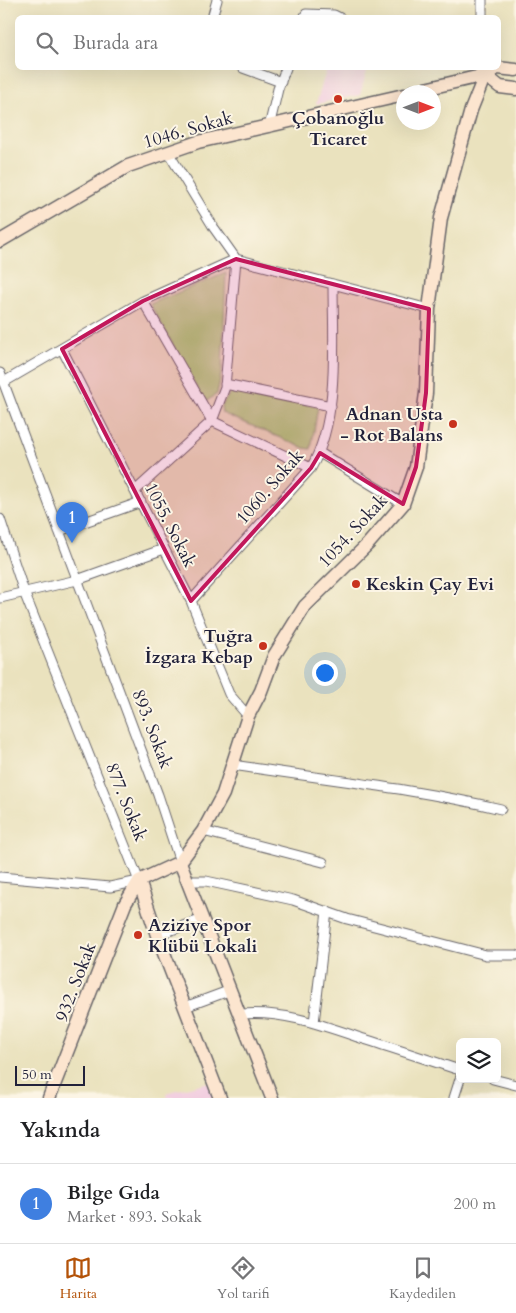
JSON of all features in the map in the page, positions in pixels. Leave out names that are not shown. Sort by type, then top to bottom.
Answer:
[{"type":"street","points":[[213,15],[217,0]]},
{"type":"street","points":[[482,0],[482,15]]},
{"type":"street","points":[[501,68],[516,70]]},
{"type":"street","points":[[248,70],[280,82]]},
{"type":"street","points":[[269,127],[280,82],[285,70]]},
{"type":"street","points":[[435,85],[485,70],[500,86],[516,89]]},
{"type":"street","name":"1054. Sokak","points":[[180,862],[203,831],[223,794],[248,716],[261,690],[274,656],[305,606],[368,544],[404,504],[416,467],[426,393],[429,309],[441,218],[471,110],[485,70]]},
{"type":"street","name":"1046. Sokak","points":[[0,241],[128,166],[198,142],[396,97]]},
{"type":"street","points":[[135,491],[212,421],[225,384],[236,259],[214,228],[168,152]]},
{"type":"street","points":[[2,378],[62,349],[143,301],[236,259],[429,309]]},
{"type":"street","name":"1060. Sokak","points":[[191,602],[311,468],[320,453],[332,398],[334,284]]},
{"type":"street","points":[[143,301],[212,421],[311,468]]},
{"type":"street","name":"1055. Sokak","points":[[62,349],[191,602],[229,694],[248,716]]},
{"type":"street","name":"893. Sokak","points":[[2,378],[158,795],[180,862],[241,1014],[272,1098]]},
{"type":"street","points":[[225,384],[330,406]]},
{"type":"street","points":[[320,453],[404,504]]},
{"type":"street","points":[[58,531],[141,502]]},
{"type":"street","name":"877. Sokak","points":[[0,519],[24,592],[139,881],[157,935],[220,1098]]},
{"type":"street","points":[[0,598],[77,580],[164,548]]},
{"type":"street","points":[[232,766],[471,802],[501,809]]},
{"type":"street","points":[[203,831],[323,862]]},
{"type":"street","points":[[0,877],[110,887],[139,881],[180,862]]},
{"type":"street","points":[[188,880],[206,881],[294,900],[347,919],[486,955],[516,956]]},
{"type":"street","name":"932. Sokak","points":[[49,1098],[125,904],[139,881]]},
{"type":"street","points":[[314,1023],[327,911]]},
{"type":"street","points":[[157,935],[203,919]]},
{"type":"street","points":[[185,1007],[231,990]]},
{"type":"street","points":[[241,1014],[276,1015],[314,1023],[456,1069]]},
{"type":"street","points":[[501,1081],[516,1086]]},
{"type":"street","points":[[454,1098],[459,1083]]},
{"type":"highlighted area","points":[[236,259],[429,309],[426,393],[416,467],[403,504],[320,453],[311,468],[191,601],[62,349],[143,301]]},
{"type":"shaded area","points":[[326,70],[367,71],[360,95],[316,104]]},
{"type":"shaded area","points":[[209,1082],[214,1098],[167,1098],[166,1093]]},
{"type":"green space","points":[[226,273],[222,370],[217,394],[205,402],[150,304]]},
{"type":"green space","points":[[233,388],[318,407],[311,449],[304,448],[222,413],[221,407]]},
{"type":"place","name":"Çobanoğlu Ticaret","points":[[338,99]]},
{"type":"place","name":"Adnan Usta - Rot Balans","points":[[453,424]]},
{"type":"place","name":"Bilge Gıda","points":[[72,543]]},
{"type":"place","name":"Keskin Çay Evi","points":[[356,584]]},
{"type":"place","name":"Tuğra İzgara Kebap","points":[[263,646]]},
{"type":"place","name":"Aziziye Spor Klübü Lokali","points":[[138,935]]}]
